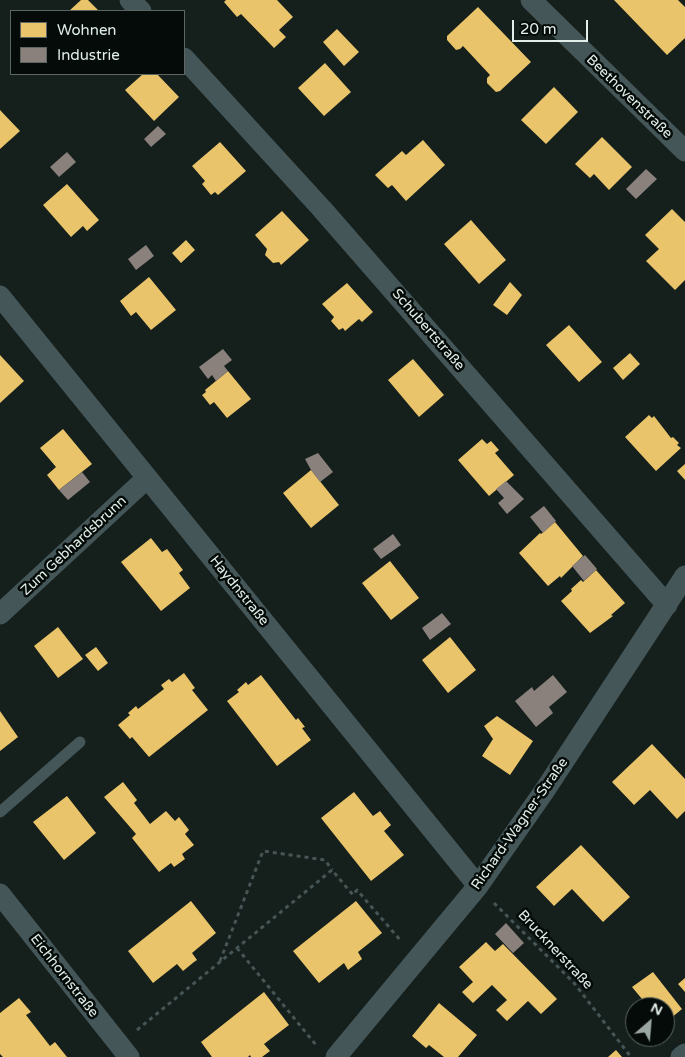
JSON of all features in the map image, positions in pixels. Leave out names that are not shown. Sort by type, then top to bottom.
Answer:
[{"type":"street","points":[[130,0],[140,10]]},
{"type":"street","name":"Beethovenstraße","points":[[531,0],[685,151]]},
{"type":"street","name":"Schubertstraße","points":[[185,59],[322,209],[667,605]]},
{"type":"street","name":"Haydnstraße","points":[[0,296],[478,886]]},
{"type":"street","name":"Zum Gebhardsbrunn","points":[[0,614],[147,478]]},
{"type":"street","name":"Richard-Wagner-Straße","points":[[328,1053],[418,960],[478,886],[545,790],[685,576]]},
{"type":"street","name":"Eichhornstraße","points":[[0,894],[124,1051]]},
{"type":"street","points":[[681,1057],[685,1054]]},
{"type":"lane","points":[[0,812],[80,742]]},
{"type":"path","points":[[220,962],[263,851],[325,860],[353,894],[357,890],[418,960]]},
{"type":"path","points":[[124,1051],[220,962],[332,870]]},
{"type":"path","name":"Brucknerstraße","points":[[478,886],[574,983],[631,1057]]},
{"type":"path","points":[[237,948],[328,1053]]},
{"type":"building: Wohnen","points":[[81,0],[88,0],[98,10],[70,10]]},
{"type":"building: Wohnen","points":[[226,0],[277,0],[293,17],[279,30],[286,37],[274,48],[241,14],[237,17],[224,2]]},
{"type":"building: Wohnen","points":[[614,0],[678,0],[685,7],[685,38],[667,55]]},
{"type":"building: Wohnen","points":[[478,7],[531,62],[500,91],[496,92],[487,83],[487,78],[490,75],[463,46],[456,50],[447,40],[447,36]]},
{"type":"building: Wohnen","points":[[337,29],[359,52],[344,66],[323,42]]},
{"type":"building: Wohnen","points":[[325,63],[351,92],[324,116],[298,88]]},
{"type":"building: Wohnen","points":[[142,75],[158,75],[179,97],[154,121],[125,90]]},
{"type":"building: Wohnen","points":[[554,87],[578,112],[546,144],[521,120]]},
{"type":"building: Wohnen","points":[[0,110],[20,131],[0,149]]},
{"type":"building: Wohnen","points":[[602,137],[632,167],[609,190],[594,174],[590,178],[575,164]]},
{"type":"building: Wohnen","points":[[423,140],[445,165],[406,201],[392,185],[388,188],[375,175],[402,151],[406,155]]},
{"type":"building: Wohnen","points":[[220,142],[246,171],[218,195],[215,192],[211,195],[202,184],[205,181],[192,166]]},
{"type":"building: Wohnen","points":[[67,184],[99,220],[87,231],[83,226],[71,237],[43,205]]},
{"type":"building: Wohnen","points":[[672,209],[685,222],[685,280],[675,290],[646,261],[659,249],[645,235]]},
{"type":"building: Wohnen","points":[[282,211],[309,240],[281,265],[279,262],[273,263],[265,255],[267,249],[255,235]]},
{"type":"building: Wohnen","points":[[471,220],[506,260],[479,284],[444,244]]},
{"type":"building: Wohnen","points":[[186,240],[195,250],[181,263],[172,253]]},
{"type":"building: Wohnen","points":[[149,277],[176,310],[151,330],[136,312],[131,316],[120,301]]},
{"type":"building: Wohnen","points":[[510,282],[522,295],[507,315],[493,305]]},
{"type":"building: Wohnen","points":[[347,283],[373,312],[362,322],[359,319],[345,331],[343,328],[339,330],[331,321],[334,317],[322,304]]},
{"type":"building: Wohnen","points":[[569,325],[602,362],[579,382],[546,345]]},
{"type":"building: Wohnen","points":[[630,353],[640,364],[623,380],[613,368]]},
{"type":"building: Wohnen","points":[[0,355],[24,381],[0,403]]},
{"type":"building: Wohnen","points":[[413,359],[444,395],[419,417],[388,380]]},
{"type":"building: Wohnen","points":[[228,371],[251,399],[227,418],[214,402],[210,405],[202,395],[206,392],[205,390]]},
{"type":"building: Wohnen","points":[[649,415],[652,418],[654,416],[671,438],[673,437],[679,443],[677,445],[681,448],[656,471],[625,437]]},
{"type":"building: Wohnen","points":[[63,429],[92,464],[59,490],[47,475],[56,467],[40,448]]},
{"type":"building: Wohnen","points":[[482,439],[487,444],[491,441],[499,450],[495,453],[514,475],[489,496],[458,460]]},
{"type":"building: Wohnen","points":[[685,464],[685,480],[677,471]]},
{"type":"building: Wohnen","points":[[311,470],[339,505],[311,528],[283,493]]},
{"type":"building: Wohnen","points":[[555,522],[583,556],[561,578],[560,576],[548,586],[519,553]]},
{"type":"building: Wohnen","points":[[151,538],[162,552],[167,549],[183,570],[179,573],[190,588],[161,611],[121,562]]},
{"type":"building: Wohnen","points":[[390,561],[419,598],[391,620],[362,583]]},
{"type":"building: Wohnen","points":[[596,570],[625,603],[611,615],[613,616],[590,633],[561,601],[581,580],[583,582]]},
{"type":"building: Wohnen","points":[[58,627],[83,659],[58,678],[34,646]]},
{"type":"building: Wohnen","points":[[450,637],[476,670],[448,693],[422,660]]},
{"type":"building: Wohnen","points":[[96,647],[108,663],[98,671],[85,655]]},
{"type":"building: Wohnen","points":[[184,673],[195,688],[192,690],[208,710],[149,757],[132,737],[130,739],[118,725],[130,715],[128,713],[136,706],[138,709],[164,689],[161,685],[169,679],[172,682]]},
{"type":"building: Wohnen","points":[[261,675],[296,720],[298,718],[305,727],[302,728],[311,740],[277,766],[227,701],[239,692],[237,690],[246,682],[248,685]]},
{"type":"building: Wohnen","points":[[0,711],[18,737],[0,751]]},
{"type":"building: Wohnen","points":[[497,716],[533,741],[510,775],[482,756],[493,739],[484,726]]},
{"type":"building: Wohnen","points":[[652,744],[685,779],[685,811],[677,819],[650,790],[634,805],[612,782]]},
{"type":"building: Wohnen","points":[[123,782],[137,800],[134,803],[150,824],[166,811],[175,821],[179,817],[189,830],[185,834],[194,845],[182,854],[185,859],[174,867],[171,863],[159,872],[132,838],[136,834],[104,797]]},
{"type":"building: Wohnen","points":[[354,792],[373,816],[380,811],[391,825],[384,831],[404,855],[371,881],[321,818]]},
{"type":"building: Wohnen","points":[[67,796],[96,833],[64,860],[33,822]]},
{"type":"building: Wohnen","points":[[581,845],[630,897],[603,922],[572,889],[554,906],[536,887]]},
{"type":"building: Wohnen","points":[[191,901],[216,933],[192,953],[197,960],[183,971],[177,964],[153,983],[128,951]]},
{"type":"building: Wohnen","points":[[356,901],[382,933],[358,952],[362,959],[348,970],[344,963],[319,983],[293,951]]},
{"type":"building: Wohnen","points":[[486,942],[495,951],[503,944],[557,999],[541,1014],[528,1001],[507,1021],[496,1010],[507,1000],[492,985],[473,1003],[462,992],[473,982],[459,967]]},
{"type":"building: Wohnen","points":[[653,972],[673,997],[640,997],[632,987]]},
{"type":"building: Wohnen","points":[[685,978],[685,992],[678,984]]},
{"type":"building: Wohnen","points":[[264,992],[289,1025],[264,1044],[270,1051],[262,1057],[251,1057],[250,1055],[248,1057],[212,1057],[201,1042]]},
{"type":"building: Wohnen","points":[[19,998],[31,1012],[26,1015],[50,1046],[55,1042],[67,1057],[3,1057],[0,1054],[0,1013]]},
{"type":"building: Wohnen","points":[[675,1000],[682,1009],[675,1015]]},
{"type":"building: Wohnen","points":[[439,1003],[477,1035],[458,1057],[444,1057],[429,1045],[426,1048],[412,1036]]},
{"type":"building: Wohnen","points":[[616,1050],[622,1057],[608,1057]]},
{"type":"building: Industrie","points":[[158,126],[166,134],[151,147],[144,139]]},
{"type":"building: Industrie","points":[[67,152],[76,162],[59,177],[50,167]]},
{"type":"building: Industrie","points":[[646,169],[657,179],[636,199],[626,189]]},
{"type":"building: Industrie","points":[[146,245],[154,256],[136,270],[128,259]]},
{"type":"building: Industrie","points":[[223,349],[232,360],[224,366],[228,371],[216,381],[212,375],[208,379],[199,367]]},
{"type":"building: Industrie","points":[[318,453],[333,472],[320,482],[305,459]]},
{"type":"building: Industrie","points":[[82,472],[90,482],[68,500],[59,490]]},
{"type":"building: Industrie","points":[[506,481],[524,499],[507,514],[498,503],[504,498],[496,489]]},
{"type":"building: Industrie","points":[[544,506],[556,521],[543,533],[530,517]]},
{"type":"building: Industrie","points":[[393,534],[401,545],[381,559],[373,549]]},
{"type":"building: Industrie","points":[[585,555],[597,569],[584,581],[572,566]]},
{"type":"building: Industrie","points":[[442,613],[451,624],[430,640],[422,628]]},
{"type":"building: Industrie","points":[[553,675],[567,692],[549,707],[553,713],[536,727],[515,701],[532,687],[534,691]]},
{"type":"building: Industrie","points":[[506,923],[524,943],[513,953],[495,934]]}]
